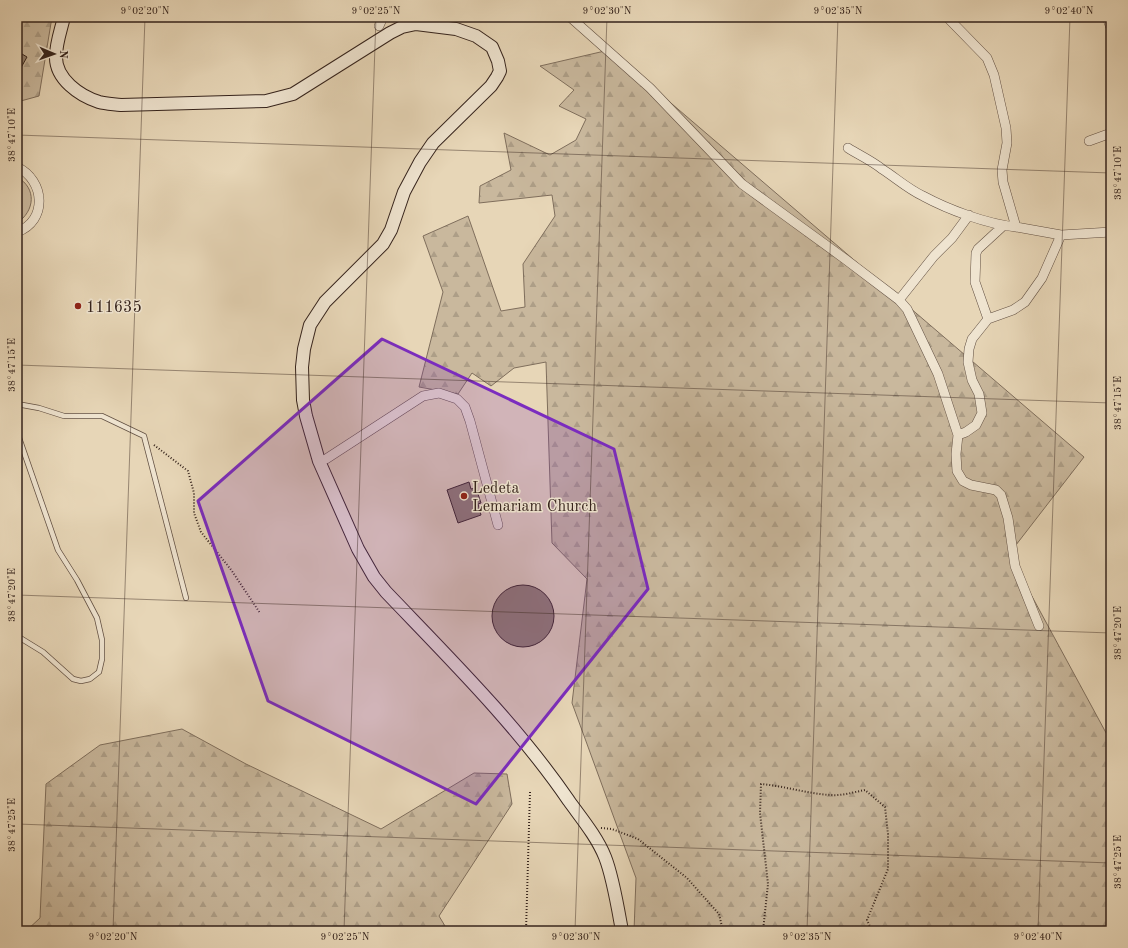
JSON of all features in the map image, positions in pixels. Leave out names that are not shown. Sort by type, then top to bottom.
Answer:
[{"type":"main road","points":[[64,17],[57,43],[56,58],[60,74],[72,87],[84,95],[100,103],[121,105],[266,100],[293,94],[390,33],[402,27],[416,24],[456,29],[476,36],[492,47],[500,71],[498,77],[484,94],[434,143],[420,162],[404,192],[391,230],[382,244],[325,302],[310,325],[304,349],[302,367],[303,400],[319,461],[358,549],[374,576],[386,592],[481,692],[550,773],[587,827],[605,858],[622,931]]},
{"type":"street","points":[[570,17],[650,88],[742,184],[845,259],[898,300],[907,309],[938,374],[958,435],[956,454],[957,471],[963,481],[971,485],[996,490],[1001,494],[1008,518],[1015,566],[1039,626]]},
{"type":"street","points":[[947,17],[987,58],[994,75],[1006,128],[1007,143],[1002,170],[1003,182],[1016,227]]},
{"type":"street","points":[[1107,17],[1111,27]]},
{"type":"street","points":[[1089,141],[1111,133]]},
{"type":"street","points":[[848,148],[922,196],[969,215],[1003,226],[1061,235],[1111,232]]},
{"type":"street","points":[[17,167],[28,174],[35,183],[39,193],[39,204],[36,214],[30,223],[22,230],[17,232]]},
{"type":"street","points":[[898,300],[934,256],[952,238],[969,215]]},
{"type":"street","points":[[988,319],[975,282],[976,254],[978,249],[1003,226]]},
{"type":"street","points":[[958,435],[966,432],[976,425],[982,413],[979,394],[972,380],[968,362],[969,349],[972,339],[988,319],[1012,310],[1025,302],[1042,278],[1061,235]]},
{"type":"street","points":[[319,461],[326,459],[423,396],[439,393],[457,399],[465,408],[470,421],[498,525]]},
{"type":"lane","points":[[17,404],[39,408],[64,416],[102,416],[144,436],[186,598]]},
{"type":"lane","points":[[17,432],[58,550],[77,580],[97,618],[102,640],[102,660],[99,672],[90,679],[81,681],[73,679],[43,652],[17,636]]},
{"type":"path","points":[[144,436],[188,471],[194,493],[194,513],[201,532],[232,571],[260,613]]},
{"type":"path","points":[[763,931],[768,884],[760,813],[761,784],[777,785],[801,791],[832,795],[865,790],[886,807],[888,869],[867,920],[872,931]]},
{"type":"path","points":[[526,931],[530,792]]},
{"type":"path","points":[[587,827],[612,829],[638,839],[687,878],[719,914],[723,931]]},
{"type":"highlighted area","points":[[382,339],[614,449],[648,589],[476,804],[268,701],[198,501]]},
{"type":"green space","points":[[17,17],[52,17],[39,96],[17,102]]},
{"type":"green space","points":[[609,50],[1084,457],[1009,554],[1111,742],[1111,931],[634,931],[636,878],[572,703],[587,579],[552,543],[546,362],[514,368],[491,386],[472,373],[458,394],[419,387],[443,292],[423,236],[468,216],[501,311],[525,307],[523,264],[555,216],[552,195],[479,203],[480,186],[511,170],[504,133],[550,155],[576,140],[586,119],[559,106],[574,90],[540,66]]},
{"type":"green space","points":[[17,177],[28,187],[31,193],[31,200],[27,212],[17,223]]},
{"type":"green space","points":[[182,729],[246,764],[381,829],[474,773],[507,774],[512,804],[439,916],[448,931],[26,931],[40,918],[46,784],[100,745]]},
{"type":"building","points":[[17,51],[27,57],[18,73],[17,72]]},
{"type":"building","name":"Ledeta Lemariam Church","points":[[469,482],[471,489],[476,488],[481,503],[478,504],[481,515],[458,523],[447,490]]},
{"type":"building","points":[[523,585],[535,587],[545,594],[552,604],[554,616],[552,628],[545,638],[535,645],[523,647],[511,645],[501,638],[494,628],[492,616],[494,604],[501,594],[511,587]]},
{"type":"place","name":"111635","points":[[78,306]]},
{"type":"place","name":"Ledeta Lemariam Church","points":[[464,496]]}]
